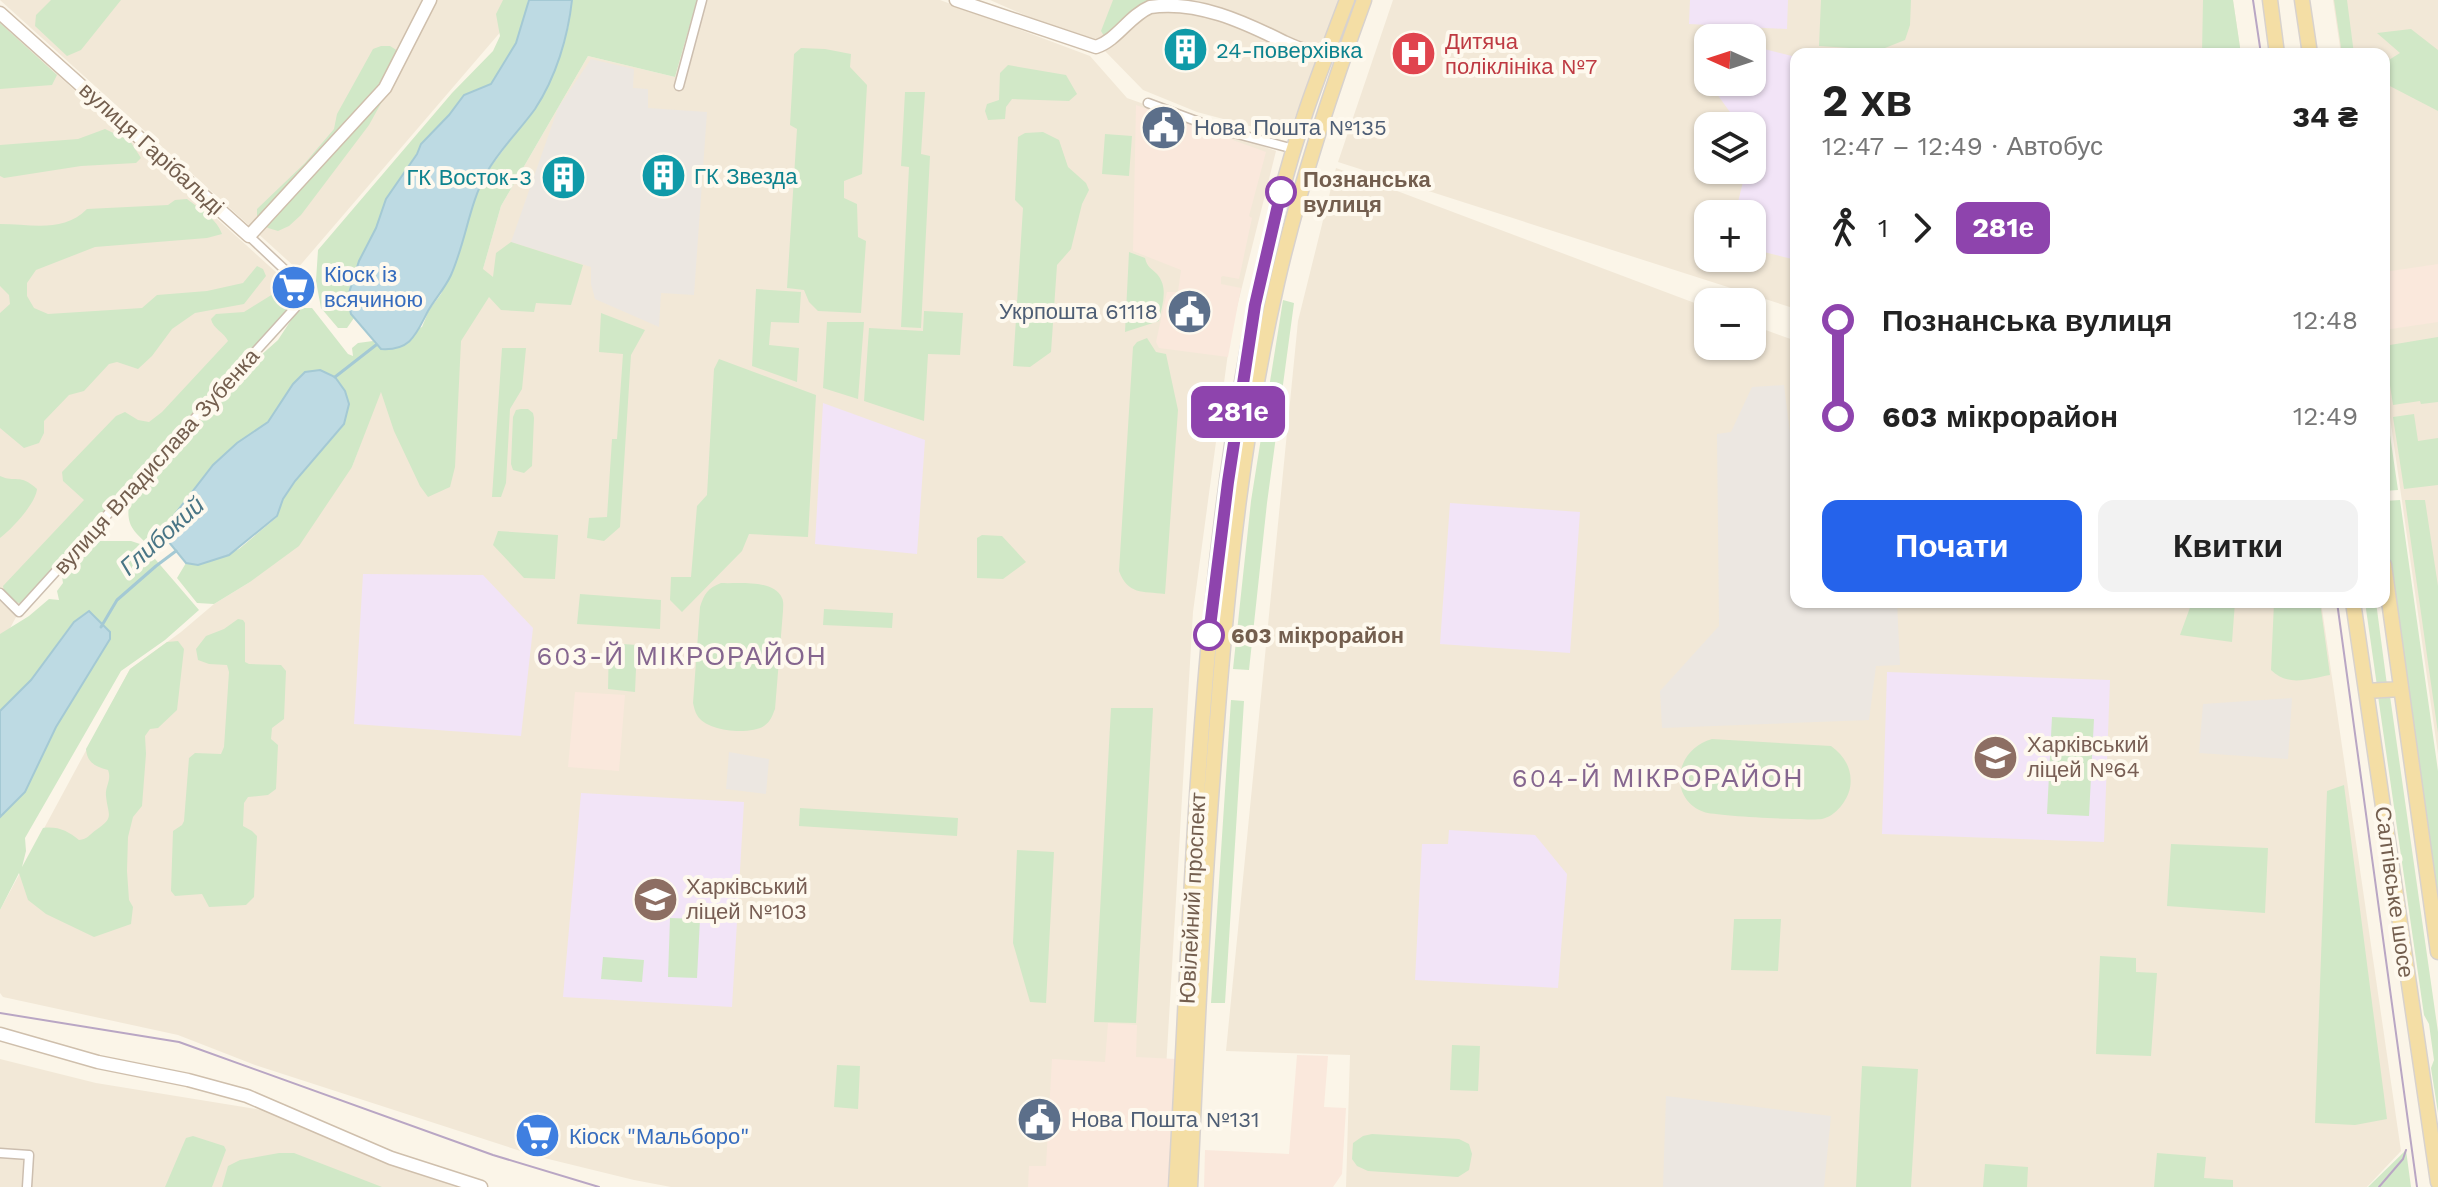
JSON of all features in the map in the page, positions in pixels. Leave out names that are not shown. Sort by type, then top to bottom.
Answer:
[{"type":"main road","name":"Ювілейний проспект","points":[[1190,1187],[1208,742],[1235,430],[1261,278],[1294,149],[1347,0]]},
{"type":"main road","name":"Ювілейний проспект","points":[[1218,609],[1277,281],[1311,155],[1364,0]]},
{"type":"main road","points":[[2270,0],[2276,48]]},
{"type":"main road","points":[[2302,0],[2309,48]]},
{"type":"main road","points":[[1261,278],[1277,281]]},
{"type":"main road","name":"Салтівське шосе","points":[[2354,608],[2438,1182]]},
{"type":"main road","name":"Салтівське шосе","points":[[2390,608],[2438,952]]},
{"type":"main road","points":[[2366,691],[2401,689]]},
{"type":"main road","name":"Ювілейний проспект","points":[[1176,1187],[1193,846],[1208,742]]},
{"type":"street","points":[[249,236],[385,88],[430,0]]},
{"type":"street","points":[[679,86],[702,0]]},
{"type":"street","points":[[956,0],[1096,47],[1107,42],[1143,11],[1164,4],[1198,4],[1218,9],[1325,58]]},
{"type":"street","name":"вулиця Гарібальді","points":[[0,13],[302,286]]},
{"type":"street","points":[[1148,103],[1215,128],[1294,149]]},
{"type":"street","name":"вулиця Владислава Зубенка","points":[[0,593],[19,612],[295,308],[302,286]]},
{"type":"street","points":[[0,1034],[98,1062],[188,1080],[247,1096],[391,1158],[481,1187]]},
{"type":"street","points":[[0,1153],[29,1155],[27,1187]]},
{"type":"shaded area","points":[[0,0],[519,0],[503,29],[297,269]]},
{"type":"shaded area","name":"603-Й МІКРОРАЙОН","points":[[697,0],[940,0],[1090,56],[1127,98],[1276,151],[1231,331],[1193,612],[1159,1187],[671,1187],[536,1156],[255,1065],[178,1035],[3,997],[0,993],[0,910],[130,669],[214,604],[250,582],[352,467],[379,394],[433,342],[483,269],[501,206],[588,56],[675,77]]},
{"type":"shaded area","points":[[990,0],[1344,0],[1287,136],[1197,112],[1143,90],[1103,49]]},
{"type":"shaded area","points":[[1393,0],[2233,0],[2240,48],[1790,48],[1790,307],[1766,299],[1766,288],[1731,288],[1338,162]]},
{"type":"shaded area","points":[[1690,0],[1788,0],[1787,29],[1766,28],[1766,24],[1689,24]]},
{"type":"shaded area","points":[[2333,0],[2438,0],[2438,754],[2390,417],[2390,48],[2340,48]]},
{"type":"shaded area","points":[[0,23],[298,292],[294,306],[105,510],[23,604],[0,647]]},
{"type":"shaded area","points":[[1766,50],[1790,56],[1790,258],[1766,252],[1766,200],[1738,200],[1742,184],[1766,184],[1766,112],[1730,112],[1718,96],[1766,96]]},
{"type":"shaded area","points":[[591,59],[634,69],[633,88],[648,89],[648,108],[707,112],[694,295],[661,293],[659,327],[595,299],[591,267],[511,242],[558,108]]},
{"type":"shaded area","points":[[1136,105],[1266,152],[1249,216],[1252,218],[1239,279],[1221,277],[1221,284],[1241,288],[1228,357],[1159,348],[1156,342],[1167,292],[1178,292],[1181,270],[1133,251]]},
{"type":"shaded area","name":"604-Й МІКРОРАЙОН","points":[[1336,168],[1694,303],[1694,360],[1766,360],[1766,330],[1790,339],[1790,608],[2322,608],[2401,1151],[2367,1187],[1346,1187],[1350,1055],[1226,1051],[1298,321]]},
{"type":"shaded area","points":[[2438,264],[2438,322],[2390,329],[2390,271]]},
{"type":"shaded area","points":[[1784,385],[1790,433],[1790,608],[1897,608],[1900,665],[1876,666],[1869,720],[1662,728],[1660,691],[1719,626],[1717,434],[1731,432],[1752,387]]},
{"type":"shaded area","points":[[823,403],[925,440],[917,554],[815,544]]},
{"type":"shaded area","points":[[1450,503],[1580,512],[1570,653],[1440,644]]},
{"type":"shaded area","points":[[363,574],[483,575],[533,628],[521,736],[354,724]]},
{"type":"shaded area","name":"Харківський ліцей №64","points":[[1887,672],[2110,680],[2104,842],[1882,834]]},
{"type":"shaded area","points":[[575,692],[625,695],[619,771],[568,767]]},
{"type":"shaded area","points":[[2292,698],[2288,759],[2199,753],[2203,704]]},
{"type":"shaded area","points":[[729,752],[769,759],[766,794],[726,789]]},
{"type":"shaded area","name":"Харківський ліцей №103","points":[[581,793],[744,802],[732,1007],[563,997]]},
{"type":"shaded area","points":[[1449,830],[1535,835],[1567,874],[1558,988],[1415,980],[1422,844],[1448,844]]},
{"type":"shaded area","points":[[1108,1023],[1137,1025],[1136,1057],[1176,1059],[1169,1187],[1028,1187],[1029,1166],[1046,1166],[1052,1059],[1105,1062]]},
{"type":"shaded area","points":[[1297,1055],[1328,1056],[1324,1107],[1346,1108],[1342,1174],[1333,1187],[1204,1187],[1205,1150],[1289,1154]]},
{"type":"shaded area","points":[[0,1059],[96,1083],[262,1110],[368,1153],[477,1187],[0,1187]]},
{"type":"shaded area","points":[[1666,1096],[1831,1116],[1824,1187],[1663,1187]]},
{"type":"green space","points":[[51,0],[121,0],[81,50],[67,56],[35,26],[36,15]]},
{"type":"green space","points":[[503,0],[528,0],[516,43],[491,84],[464,95],[421,144],[386,199],[376,228],[359,261],[349,293],[354,318],[347,328],[338,328],[321,308],[316,281],[318,250],[452,93],[493,51],[500,36],[496,14]]},
{"type":"green space","points":[[572,0],[697,0],[675,77],[588,56],[501,206],[483,269],[493,277],[496,253],[511,242],[583,265],[571,305],[536,303],[534,312],[501,310],[489,297],[461,341],[455,467],[450,487],[428,497],[420,486],[394,431],[381,392],[352,467],[299,546],[214,604],[197,603],[177,578],[186,563],[198,565],[239,549],[277,517],[283,499],[295,481],[344,425],[320,370],[305,373],[293,384],[268,422],[237,443],[213,465],[165,527],[168,541],[165,546],[153,549],[131,526],[128,513],[131,494],[249,366],[278,340],[297,311],[312,308],[348,354],[353,356],[352,348],[358,343],[373,341],[376,345],[422,327],[429,310],[441,294],[461,248],[473,201],[487,172],[536,106],[550,80],[568,29]]},
{"type":"green space","points":[[1113,0],[1155,0],[1132,11],[1104,36],[1101,31]]},
{"type":"green space","points":[[1821,0],[1911,0],[1910,25],[1905,40],[1885,48],[1819,46]]},
{"type":"green space","points":[[2203,0],[2233,0],[2240,48],[2202,48]]},
{"type":"green space","points":[[2334,0],[2347,0],[2353,48],[2341,48]]},
{"type":"green space","points":[[0,23],[57,75],[52,85],[0,89]]},
{"type":"green space","points":[[2411,29],[2438,50],[2438,111],[2390,86],[2390,59],[2400,53],[2377,33]]},
{"type":"green space","points":[[390,46],[398,51],[396,76],[369,125],[301,215],[278,231],[268,228],[257,218],[257,209],[305,163],[334,129],[337,114],[373,49]]},
{"type":"green space","points":[[801,48],[851,54],[850,67],[867,85],[862,174],[844,181],[844,198],[857,204],[858,237],[866,241],[861,313],[818,311],[809,302],[804,290],[787,288],[797,129],[790,125],[794,54]]},
{"type":"green space","points":[[1008,65],[1066,75],[1077,94],[1069,101],[1012,99],[1006,107],[1005,119],[988,120],[985,111],[987,104],[999,100],[1000,73]]},
{"type":"green space","points":[[905,92],[925,92],[921,154],[930,156],[921,328],[901,327],[909,167],[901,166]]},
{"type":"green space","points":[[105,129],[130,141],[141,158],[136,163],[0,176],[0,145],[78,139]]},
{"type":"green space","points":[[1043,132],[1059,140],[1068,167],[1086,183],[1089,190],[1082,204],[1071,249],[1057,265],[1051,352],[1030,367],[1013,366],[1023,208],[1015,200],[1018,137],[1025,133]]},
{"type":"green space","points":[[1105,134],[1132,136],[1129,176],[1102,174]]},
{"type":"green space","points":[[187,199],[212,219],[222,234],[207,238],[95,247],[36,270],[27,283],[27,296],[34,308],[48,314],[142,308],[157,295],[207,291],[243,283],[257,266],[263,269],[266,276],[244,304],[195,313],[172,329],[138,369],[117,362],[109,364],[84,391],[69,395],[44,421],[44,433],[39,443],[24,448],[0,428],[0,313],[10,304],[9,295],[0,286],[0,224],[57,224],[78,217],[87,209],[168,205],[175,200]]},
{"type":"green space","points":[[1129,252],[1145,258],[1161,279],[1164,297],[1159,321],[1125,332]]},
{"type":"green space","points":[[756,289],[801,292],[799,323],[771,322],[769,345],[799,348],[797,382],[752,366]]},
{"type":"green space","points":[[273,294],[280,294],[287,302],[288,311],[23,604],[10,598],[3,586],[84,500],[63,481],[62,472],[116,416],[125,412],[149,422],[162,412],[228,341],[212,322],[216,314],[244,312]]},
{"type":"green space","points":[[1283,300],[1294,303],[1267,503],[1249,670],[1233,669],[1251,501]]},
{"type":"green space","points":[[924,311],[963,313],[960,355],[928,354],[924,421],[864,401],[869,328],[923,331]]},
{"type":"green space","points":[[601,313],[645,330],[631,355],[620,527],[604,541],[587,538],[589,518],[607,517],[612,439],[617,439],[623,354],[599,352]]},
{"type":"green space","points":[[827,322],[864,322],[858,399],[823,388]]},
{"type":"green space","points":[[2438,337],[2438,402],[2393,405],[2390,345]]},
{"type":"green space","points":[[1147,338],[1156,352],[1166,354],[1178,410],[1165,594],[1131,588],[1119,571],[1133,347]]},
{"type":"green space","points":[[502,348],[526,348],[522,389],[510,409],[506,483],[501,497],[492,497]]},
{"type":"green space","points":[[719,359],[816,395],[808,537],[749,534],[742,551],[682,612],[670,600],[671,577],[691,577],[697,506],[707,495],[714,369]]},
{"type":"green space","points":[[528,409],[534,418],[532,466],[524,473],[513,470],[511,464],[513,417],[516,410]]},
{"type":"green space","points":[[2414,414],[2418,441],[2438,438],[2438,485],[2404,489],[2393,417]]},
{"type":"green space","points":[[2390,435],[2398,490],[2390,491]]},
{"type":"green space","points":[[0,476],[26,481],[37,489],[28,508],[0,538]]},
{"type":"green space","points":[[2400,500],[2438,771],[2438,900],[2390,571],[2390,501]]},
{"type":"green space","points":[[2405,500],[2425,500],[2438,586],[2438,733]]},
{"type":"green space","points":[[498,531],[558,535],[555,579],[524,578],[493,545]]},
{"type":"green space","points":[[982,535],[1002,536],[1026,562],[1003,579],[977,578],[977,538]]},
{"type":"green space","points":[[88,541],[131,541],[143,545],[199,610],[165,640],[121,671],[25,838],[22,867],[43,828],[62,830],[79,840],[106,822],[109,816],[106,792],[108,770],[90,761],[86,749],[130,669],[167,642],[178,641],[184,649],[177,710],[145,736],[142,806],[133,817],[128,837],[129,900],[133,907],[131,924],[94,937],[46,914],[28,900],[19,873],[0,910],[0,817],[25,792],[56,727],[97,657],[103,626],[89,611],[80,617],[39,671],[0,711],[0,634],[49,599],[59,600],[57,591],[63,583],[61,570]]},
{"type":"green space","points":[[721,583],[764,585],[778,592],[783,600],[775,709],[768,722],[757,729],[729,730],[709,725],[697,715],[693,703],[700,607],[707,592]]},
{"type":"green space","points":[[580,594],[661,600],[660,629],[577,624]]},
{"type":"green space","points":[[2190,608],[2235,608],[2232,642],[2180,635]]},
{"type":"green space","points":[[2274,608],[2321,608],[2330,675],[2291,680],[2271,670]]},
{"type":"green space","points":[[2366,608],[2377,608],[2387,685],[2377,686]]},
{"type":"green space","points":[[824,609],[893,613],[892,628],[823,625]]},
{"type":"green space","points":[[238,619],[245,623],[245,662],[281,665],[286,671],[284,719],[272,728],[271,739],[278,745],[276,789],[268,795],[248,797],[244,803],[243,826],[257,836],[254,897],[246,905],[209,907],[202,894],[175,896],[171,891],[173,831],[184,821],[189,758],[195,753],[221,754],[224,747],[227,665],[198,660],[196,649],[206,636]]},
{"type":"green space","points":[[609,643],[637,645],[635,692],[608,689]]},
{"type":"green space","points":[[2378,696],[2390,696],[2438,1032],[2438,1113],[2431,1068],[2434,1060],[2429,1024],[2424,1015]]},
{"type":"green space","points":[[1231,700],[1244,701],[1225,1003],[1211,1003]]},
{"type":"green space","points":[[1111,708],[1153,708],[1136,1023],[1094,1022]]},
{"type":"green space","points":[[2052,717],[2094,719],[2089,816],[2047,814]]},
{"type":"green space","points":[[1712,739],[1831,746],[1849,769],[1849,793],[1836,811],[1822,819],[1763,818],[1704,812],[1684,796],[1680,774],[1690,753]]},
{"type":"green space","points":[[2344,785],[2387,1119],[2355,1125],[2315,1123],[2327,791]]},
{"type":"green space","points":[[800,808],[958,818],[957,836],[799,826]]},
{"type":"green space","points":[[2171,844],[2268,848],[2265,913],[2167,906]]},
{"type":"green space","points":[[1017,850],[1054,852],[1046,1003],[1030,1002],[1013,943]]},
{"type":"green space","points":[[670,918],[700,919],[697,978],[668,977]]},
{"type":"green space","points":[[1734,919],[1781,919],[1778,971],[1731,970]]},
{"type":"green space","points":[[2100,956],[2136,958],[2136,972],[2157,973],[2151,1056],[2096,1054]]},
{"type":"green space","points":[[603,957],[644,960],[642,982],[601,979]]},
{"type":"green space","points":[[1452,1045],[1480,1046],[1478,1091],[1450,1090]]},
{"type":"green space","points":[[837,1065],[860,1066],[858,1109],[834,1107]]},
{"type":"green space","points":[[1862,1066],[1918,1069],[1911,1187],[1856,1187]]},
{"type":"green space","points":[[1372,1134],[1459,1139],[1469,1144],[1472,1154],[1469,1170],[1458,1177],[1368,1171],[1357,1166],[1352,1159],[1353,1143]]},
{"type":"green space","points":[[193,1136],[224,1146],[226,1150],[212,1187],[165,1187],[186,1138]]},
{"type":"green space","points":[[2406,1150],[2411,1187],[2368,1187]]},
{"type":"green space","points":[[294,1153],[382,1187],[222,1187],[228,1166],[240,1160]]},
{"type":"green space","points":[[2157,1153],[2206,1157],[2204,1178],[2233,1180],[2233,1187],[2154,1187]]},
{"type":"green space","points":[[1985,1164],[2028,1167],[2027,1187],[1983,1187]]},
{"type":"water","points":[[529,0],[572,0],[555,70],[535,109],[487,172],[451,275],[416,334],[399,347],[381,349],[351,314],[349,293],[359,261],[376,228],[386,199],[421,144],[464,95],[491,84],[516,43]]},
{"type":"water","points":[[320,370],[335,377],[345,391],[349,404],[344,424],[295,481],[283,499],[277,516],[229,555],[198,565],[186,563],[168,541],[165,527],[213,465],[237,443],[268,422],[293,384],[305,372]]},
{"type":"water","points":[[89,611],[110,632],[110,639],[56,727],[25,792],[0,817],[0,711],[31,680],[74,622]]},
{"type":"waterway","name":"Глибокий","points":[[335,377],[376,345]]},
{"type":"waterway","name":"Глибокий","points":[[101,627],[117,600],[176,551]]},
{"type":"tram line","points":[[2253,0],[2260,48]]},
{"type":"tram line","points":[[2338,608],[2417,1187]]},
{"type":"tram line","points":[[0,1013],[179,1042],[493,1155],[599,1187]]},
{"type":"tram line","points":[[2379,1187],[2403,1159],[2406,1150]]},
{"type":"bus line","name":"281е","points":[[1209,635],[1235,430],[1255,305],[1281,192]]},
{"type":"place","name":"24-поверхівка","points":[[1185,50]]},
{"type":"place","name":"Дитяча поліклініка №7","points":[[1414,54]]},
{"type":"place","name":"Нова Пошта №135","points":[[1163,127]]},
{"type":"place","name":"ГК Звезда","points":[[663,176]]},
{"type":"place","name":"ГК Восток-3","points":[[563,177]]},
{"type":"place","name":"Познанська вулиця","points":[[1281,192]]},
{"type":"place","name":"Кіоск із всячиною","points":[[293,287]]},
{"type":"place","name":"Укрпошта 61118","points":[[1189,311]]},
{"type":"place","name":"603 мікрорайон","points":[[1209,635]]},
{"type":"place","name":"Харківський ліцей №64","points":[[1996,757]]},
{"type":"place","name":"Харківський ліцей №103","points":[[655,899]]},
{"type":"place","name":"Нова Пошта №131","points":[[1040,1119]]},
{"type":"place","name":"Кіоск \"Мальборо\"","points":[[538,1136]]},
{"type":"district","name":"603-Й МІКРОРАЙОН","points":[[682,656]]},
{"type":"district","name":"604-Й МІКРОРАЙОН","points":[[1658,778]]}]
